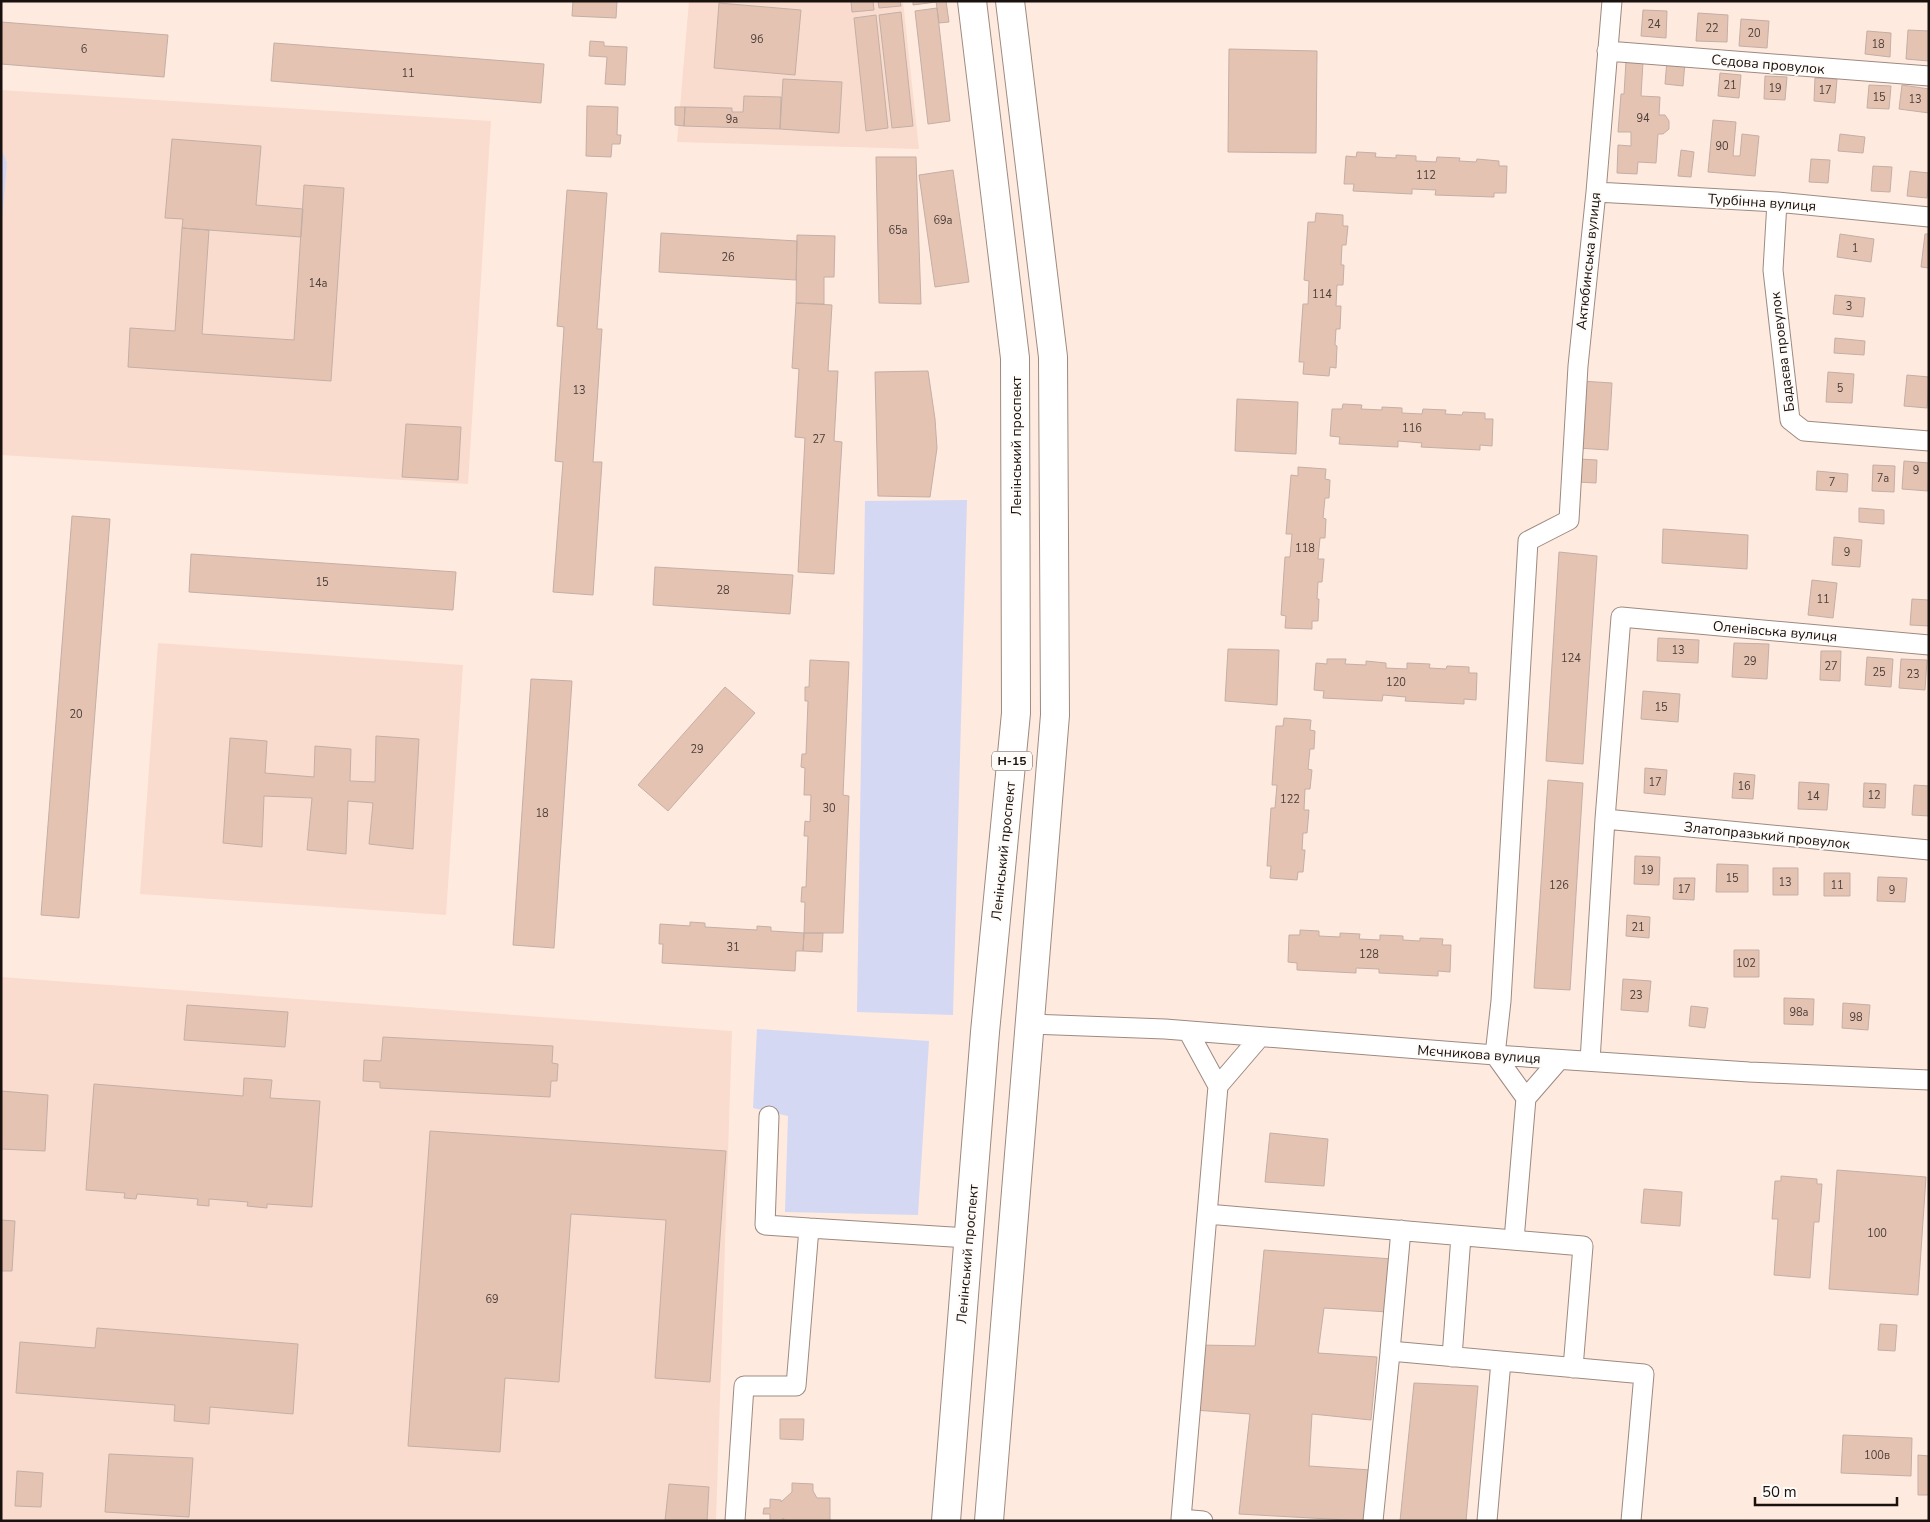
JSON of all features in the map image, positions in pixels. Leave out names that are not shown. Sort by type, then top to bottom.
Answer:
[{"type":"main road","name":"Ленінський проспект","points":[[947,1510],[985,1032],[1016,713],[1016,358],[972,1]]},
{"type":"main road","name":"Н-15","points":[[990,1511],[1055,715],[1053,357],[1010,1]]},
{"type":"main road","points":[[947,1510],[990,1511]]},
{"type":"street","name":"Актюбинська вулиця","points":[[1495,1056],[1502,1001],[1528,541],[1569,520],[1578,366],[1596,192],[1612,1]]},
{"type":"street","name":"Сєдова провулок","points":[[1607,51],[1929,76]]},
{"type":"street","name":"Турбінна вулиця","points":[[1596,192],[1777,202],[1929,217]]},
{"type":"street","name":"Бадаєва провулок","points":[[1777,202],[1773,270],[1790,420],[1804,431],[1929,441]]},
{"type":"street","name":"Оленівська вулиця","points":[[1605,819],[1620,617],[1929,645]]},
{"type":"street","points":[[1590,1062],[1605,819]]},
{"type":"street","name":"Златопразький провулок","points":[[1605,819],[1929,850]]},
{"type":"street","name":"Мєчникова вулиця","points":[[1030,1024],[1188,1030],[1495,1056],[1929,1080]]},
{"type":"street","points":[[1188,1030],[1218,1086],[1181,1519],[1203,1521]]},
{"type":"street","points":[[1218,1086],[1260,1036]]},
{"type":"street","points":[[1495,1056],[1526,1098]]},
{"type":"street","points":[[1514,1240],[1526,1098],[1559,1060]]},
{"type":"street","points":[[768,1116],[765,1225],[968,1238]]},
{"type":"street","points":[[1207,1214],[1583,1246],[1573,1368]]},
{"type":"street","points":[[735,1521],[744,1386],[796,1386],[809,1228]]},
{"type":"street","points":[[1373,1521],[1401,1230]]},
{"type":"street","points":[[1452,1357],[1461,1236]]},
{"type":"street","points":[[1391,1343],[1390,1351],[1644,1374],[1631,1521]]},
{"type":"street","points":[[1487,1521],[1501,1362]]},
{"type":"shaded area","points":[[689,1],[903,1],[919,149],[677,142]]},
{"type":"shaded area","points":[[1,90],[491,121],[468,484],[1,455]]},
{"type":"shaded area","points":[[1,148],[7,163],[1,232]]},
{"type":"shaded area","points":[[967,500],[953,1015],[857,1012],[865,501]]},
{"type":"shaded area","points":[[158,643],[463,665],[446,915],[140,894]]},
{"type":"shaded area","points":[[1,977],[732,1031],[716,1521],[1,1521]]},
{"type":"shaded area","points":[[757,1029],[929,1041],[918,1215],[785,1212],[788,1116],[753,1108]]},
{"type":"building","points":[[573,1],[617,1],[616,18],[572,16]]},
{"type":"building","points":[[851,1],[873,1],[874,10],[852,12]]},
{"type":"building","points":[[878,1],[900,1],[901,6],[879,8]]},
{"type":"building","points":[[913,1],[936,1],[936,2],[913,5]]},
{"type":"building","points":[[936,1],[946,1],[949,22],[939,23]]},
{"type":"building","points":[[719,3],[801,10],[795,75],[714,68]]},
{"type":"building","points":[[937,8],[950,121],[928,124],[915,11]]},
{"type":"building","points":[[1643,10],[1667,11],[1666,38],[1641,36]]},
{"type":"building","points":[[901,12],[913,126],[892,128],[879,15]]},
{"type":"building","points":[[1698,13],[1728,15],[1727,42],[1696,41]]},
{"type":"building","points":[[876,15],[888,128],[866,131],[854,18]]},
{"type":"building","points":[[1741,19],[1769,21],[1767,48],[1739,46]]},
{"type":"building","points":[[1,22],[168,35],[164,77],[1,64]]},
{"type":"building","points":[[1908,30],[1929,31],[1929,61],[1906,59]]},
{"type":"building","points":[[1867,31],[1891,33],[1890,57],[1865,54]]},
{"type":"building","points":[[590,41],[604,42],[604,46],[627,47],[625,85],[605,84],[607,57],[589,56]]},
{"type":"building","points":[[274,43],[544,64],[541,103],[271,81]]},
{"type":"building","points":[[1229,49],[1317,51],[1316,153],[1228,152]]},
{"type":"building","points":[[1667,60],[1685,62],[1683,86],[1665,84]]},
{"type":"building","points":[[1626,61],[1643,62],[1641,96],[1660,97],[1659,115],[1665,115],[1669,121],[1669,129],[1663,134],[1658,134],[1656,163],[1638,162],[1637,174],[1617,173],[1618,145],[1631,146],[1631,132],[1618,132],[1621,94],[1624,94]]},
{"type":"building","points":[[1720,73],[1741,75],[1739,98],[1718,96]]},
{"type":"building","points":[[1765,76],[1787,77],[1785,100],[1764,99]]},
{"type":"building","points":[[1815,78],[1837,79],[1835,103],[1814,101]]},
{"type":"building","points":[[783,79],[842,82],[839,133],[780,129]]},
{"type":"building","points":[[1869,85],[1891,86],[1889,109],[1867,108]]},
{"type":"building","points":[[1902,85],[1929,89],[1929,113],[1899,109]]},
{"type":"building","points":[[744,96],[781,97],[780,129],[684,126],[685,107],[732,108],[732,112],[743,112]]},
{"type":"building","points":[[587,106],[618,107],[617,135],[621,135],[620,144],[612,144],[611,157],[586,156]]},
{"type":"building","points":[[675,107],[685,107],[684,126],[675,125]]},
{"type":"building","points":[[1713,120],[1736,122],[1733,156],[1740,156],[1742,134],[1759,136],[1755,176],[1708,172]]},
{"type":"building","points":[[1840,134],[1865,137],[1863,153],[1838,151]]},
{"type":"building","points":[[172,139],[261,146],[256,205],[303,209],[301,237],[182,228],[183,219],[165,218]]},
{"type":"building","points":[[1681,150],[1694,152],[1691,177],[1678,176]]},
{"type":"building","points":[[1357,152],[1376,153],[1375,157],[1396,158],[1396,155],[1416,156],[1416,161],[1436,162],[1437,157],[1460,158],[1459,161],[1476,162],[1477,159],[1499,161],[1499,166],[1507,166],[1506,193],[1494,193],[1494,197],[1435,195],[1436,190],[1412,189],[1412,194],[1353,191],[1354,184],[1344,184],[1346,156],[1356,157]]},
{"type":"building","points":[[876,157],[916,157],[921,304],[879,303]]},
{"type":"building","points":[[1811,159],[1830,160],[1828,183],[1809,182]]},
{"type":"building","points":[[1873,166],[1892,167],[1890,192],[1871,191]]},
{"type":"building","points":[[953,170],[969,282],[935,287],[919,175]]},
{"type":"building","points":[[1910,171],[1929,173],[1927,198],[1907,196]]},
{"type":"building","points":[[304,185],[344,188],[331,381],[128,367],[130,328],[175,331],[182,228],[209,230],[202,334],[294,340]]},
{"type":"building","points":[[567,190],[607,193],[597,329],[602,329],[593,462],[602,462],[593,595],[553,592],[563,462],[555,461],[564,327],[557,326]]},
{"type":"building","points":[[1316,213],[1343,215],[1343,226],[1348,226],[1346,245],[1342,245],[1343,285],[1337,285],[1336,306],[1341,306],[1340,329],[1336,329],[1336,368],[1330,367],[1329,376],[1303,374],[1304,362],[1299,362],[1303,304],[1308,304],[1309,281],[1304,280],[1308,222],[1315,222]]},
{"type":"building","points":[[661,233],[797,241],[796,280],[659,272]]},
{"type":"building","points":[[1840,234],[1874,239],[1871,262],[1837,257]]},
{"type":"building","points":[[1925,234],[1929,234],[1929,268],[1921,267]]},
{"type":"building","points":[[797,235],[835,236],[834,277],[824,277],[824,304],[796,303]]},
{"type":"building","points":[[1835,295],[1865,298],[1863,317],[1833,314]]},
{"type":"building","points":[[796,303],[832,305],[828,371],[838,371],[834,441],[842,442],[834,574],[798,572],[805,438],[795,437],[799,369],[792,368]]},
{"type":"building","points":[[1835,338],[1865,341],[1864,355],[1834,353]]},
{"type":"building","points":[[928,371],[937,448],[930,497],[878,496],[875,372]]},
{"type":"building","points":[[1828,372],[1854,374],[1852,403],[1826,402]]},
{"type":"building","points":[[1907,375],[1929,377],[1927,408],[1904,406]]},
{"type":"building","points":[[1581,381],[1612,383],[1608,450],[1577,448]]},
{"type":"building","points":[[1237,399],[1298,402],[1296,454],[1235,451]]},
{"type":"building","points":[[1343,404],[1362,405],[1361,409],[1382,410],[1382,407],[1402,408],[1402,413],[1422,414],[1423,409],[1446,410],[1445,414],[1462,415],[1463,412],[1485,413],[1485,419],[1493,419],[1492,446],[1480,445],[1480,450],[1421,447],[1422,443],[1398,441],[1398,447],[1339,444],[1340,437],[1330,436],[1332,409],[1342,409]]},
{"type":"building","points":[[406,424],[461,427],[458,480],[402,477]]},
{"type":"building","points":[[1579,459],[1597,460],[1596,483],[1578,482]]},
{"type":"building","points":[[1904,461],[1929,463],[1928,491],[1902,489]]},
{"type":"building","points":[[1873,465],[1895,466],[1894,492],[1872,491]]},
{"type":"building","points":[[1298,467],[1326,469],[1325,479],[1330,480],[1329,498],[1325,498],[1323,518],[1326,519],[1325,538],[1320,538],[1318,559],[1324,559],[1322,582],[1318,582],[1318,621],[1312,621],[1312,629],[1285,628],[1286,616],[1281,615],[1285,557],[1290,557],[1292,534],[1286,534],[1291,475],[1298,476]]},
{"type":"building","points":[[1817,471],[1848,474],[1847,492],[1816,490]]},
{"type":"building","points":[[1859,508],[1884,510],[1884,524],[1859,522]]},
{"type":"building","points":[[72,516],[110,519],[79,918],[41,915]]},
{"type":"building","points":[[1663,529],[1748,535],[1747,569],[1662,563]]},
{"type":"building","points":[[1834,537],[1862,540],[1860,567],[1832,565]]},
{"type":"building","points":[[1559,552],[1597,556],[1583,764],[1546,761]]},
{"type":"building","points":[[191,554],[456,572],[453,610],[189,592]]},
{"type":"building","points":[[655,567],[793,575],[790,614],[653,605]]},
{"type":"building","points":[[1812,580],[1837,583],[1833,618],[1808,615]]},
{"type":"building","points":[[1912,599],[1929,600],[1929,626],[1910,625]]},
{"type":"building","points":[[1658,638],[1699,640],[1698,663],[1657,661]]},
{"type":"building","points":[[1734,643],[1769,644],[1767,679],[1732,677]]},
{"type":"building","points":[[1228,649],[1279,650],[1277,705],[1225,701]]},
{"type":"building","points":[[1821,651],[1841,651],[1840,681],[1820,680]]},
{"type":"building","points":[[1867,657],[1893,659],[1891,687],[1865,685]]},
{"type":"building","points":[[1327,659],[1346,659],[1345,664],[1366,665],[1366,661],[1386,663],[1386,668],[1407,669],[1407,663],[1430,664],[1429,668],[1446,669],[1447,666],[1469,667],[1469,673],[1477,673],[1476,700],[1464,699],[1464,704],[1405,701],[1406,697],[1383,695],[1382,701],[1323,698],[1324,691],[1314,690],[1316,663],[1327,664]]},
{"type":"building","points":[[1901,659],[1927,660],[1925,690],[1899,688]]},
{"type":"building","points":[[810,660],[849,662],[843,795],[849,796],[843,933],[804,933],[805,902],[801,902],[802,887],[806,887],[808,836],[804,836],[805,821],[810,822],[811,795],[804,795],[805,768],[801,767],[802,754],[806,754],[808,701],[805,701],[805,687],[809,687]]},
{"type":"building","points":[[531,679],[572,681],[554,948],[513,945]]},
{"type":"building","points":[[725,687],[755,713],[668,811],[638,785]]},
{"type":"building","points":[[1643,691],[1680,694],[1678,722],[1641,719]]},
{"type":"building","points":[[1284,718],[1311,720],[1310,730],[1315,731],[1314,749],[1310,749],[1308,769],[1312,770],[1310,789],[1305,789],[1304,810],[1309,810],[1307,833],[1303,833],[1302,850],[1305,850],[1303,872],[1298,872],[1297,880],[1270,878],[1271,866],[1267,866],[1271,808],[1275,808],[1277,785],[1272,785],[1276,726],[1283,726]]},
{"type":"building","points":[[376,736],[419,739],[413,849],[369,844],[373,803],[348,801],[346,854],[307,850],[312,798],[264,796],[262,847],[223,843],[230,738],[267,741],[265,773],[314,777],[315,746],[351,749],[350,781],[375,782]]},
{"type":"building","points":[[1645,768],[1667,770],[1665,795],[1644,793]]},
{"type":"building","points":[[1734,773],[1755,775],[1753,799],[1732,798]]},
{"type":"building","points":[[1548,780],[1583,783],[1570,990],[1534,988]]},
{"type":"building","points":[[1799,782],[1829,784],[1827,810],[1798,809]]},
{"type":"building","points":[[1864,783],[1886,784],[1885,808],[1863,807]]},
{"type":"building","points":[[1914,785],[1929,786],[1929,816],[1912,815]]},
{"type":"building","points":[[1635,856],[1660,857],[1659,885],[1634,884]]},
{"type":"building","points":[[1717,864],[1748,865],[1748,892],[1716,892]]},
{"type":"building","points":[[1773,868],[1798,868],[1798,895],[1773,895]]},
{"type":"building","points":[[1824,873],[1850,873],[1850,896],[1824,896]]},
{"type":"building","points":[[1878,877],[1907,878],[1905,902],[1877,901]]},
{"type":"building","points":[[1674,878],[1695,878],[1694,900],[1673,899]]},
{"type":"building","points":[[1627,915],[1650,917],[1649,938],[1626,936]]},
{"type":"building","points":[[690,922],[705,923],[705,927],[757,930],[757,926],[771,927],[771,931],[804,933],[803,951],[796,951],[795,971],[662,963],[663,944],[659,944],[660,924],[690,926]]},
{"type":"building","points":[[1300,930],[1319,931],[1319,936],[1340,937],[1340,933],[1360,934],[1359,939],[1380,940],[1380,935],[1403,936],[1403,940],[1420,941],[1420,938],[1443,939],[1442,945],[1451,945],[1450,972],[1438,971],[1438,976],[1379,973],[1379,969],[1356,968],[1356,973],[1297,970],[1297,963],[1288,962],[1289,935],[1300,935]]},
{"type":"building","points":[[804,933],[823,933],[822,952],[803,951]]},
{"type":"building","points":[[1734,950],[1759,950],[1759,977],[1734,977]]},
{"type":"building","points":[[1623,979],[1651,981],[1648,1012],[1621,1010]]},
{"type":"building","points":[[1784,998],[1814,999],[1813,1025],[1784,1024]]},
{"type":"building","points":[[1843,1003],[1870,1005],[1868,1030],[1842,1028]]},
{"type":"building","points":[[187,1005],[288,1012],[285,1047],[184,1040]]},
{"type":"building","points":[[1691,1006],[1708,1008],[1705,1028],[1689,1026]]},
{"type":"building","points":[[383,1037],[553,1046],[552,1063],[558,1064],[557,1081],[551,1081],[550,1097],[380,1088],[380,1082],[363,1081],[364,1060],[381,1061]]},
{"type":"building","points":[[244,1078],[272,1080],[270,1098],[320,1101],[312,1207],[267,1204],[267,1208],[247,1206],[248,1202],[209,1199],[209,1206],[197,1205],[198,1199],[137,1194],[136,1199],[124,1198],[125,1193],[86,1190],[94,1084],[243,1096]]},
{"type":"building","points":[[1,1091],[48,1095],[45,1151],[1,1149]]},
{"type":"building","points":[[430,1131],[726,1151],[710,1382],[655,1378],[666,1220],[571,1214],[559,1382],[505,1378],[500,1452],[408,1446]]},
{"type":"building","points":[[1270,1133],[1328,1139],[1324,1186],[1265,1182]]},
{"type":"building","points":[[1837,1170],[1926,1177],[1918,1295],[1829,1289]]},
{"type":"building","points":[[1781,1176],[1817,1179],[1817,1184],[1822,1184],[1819,1222],[1814,1222],[1810,1278],[1774,1275],[1778,1219],[1772,1219],[1775,1181],[1781,1181]]},
{"type":"building","points":[[1644,1189],[1682,1192],[1680,1226],[1641,1223]]},
{"type":"building","points":[[1,1220],[15,1221],[12,1271],[1,1271]]},
{"type":"building","points":[[1264,1250],[1393,1259],[1388,1312],[1324,1308],[1318,1353],[1377,1357],[1371,1420],[1312,1414],[1309,1466],[1371,1470],[1365,1521],[1239,1514],[1250,1414],[1194,1410],[1199,1345],[1255,1346]]},
{"type":"building","points":[[1880,1324],[1897,1325],[1895,1351],[1878,1350]]},
{"type":"building","points":[[97,1328],[298,1344],[293,1414],[210,1407],[209,1424],[174,1421],[175,1405],[16,1393],[20,1342],[95,1348]]},
{"type":"building","points":[[1414,1383],[1478,1386],[1466,1521],[1400,1521]]},
{"type":"building","points":[[780,1419],[804,1419],[803,1440],[780,1439]]},
{"type":"building","points":[[1843,1435],[1912,1438],[1911,1476],[1841,1473]]},
{"type":"building","points":[[109,1454],[193,1458],[189,1517],[105,1512]]},
{"type":"building","points":[[1918,1455],[1929,1456],[1929,1495],[1918,1495]]},
{"type":"building","points":[[17,1471],[43,1473],[41,1507],[15,1506]]},
{"type":"building","points":[[792,1483],[813,1484],[813,1491],[817,1498],[830,1498],[830,1521],[785,1521],[783,1518],[783,1521],[770,1521],[770,1514],[763,1514],[764,1508],[770,1508],[770,1499],[781,1500],[781,1502],[792,1492]]},
{"type":"building","points":[[669,1484],[709,1487],[707,1521],[665,1521]]}]
